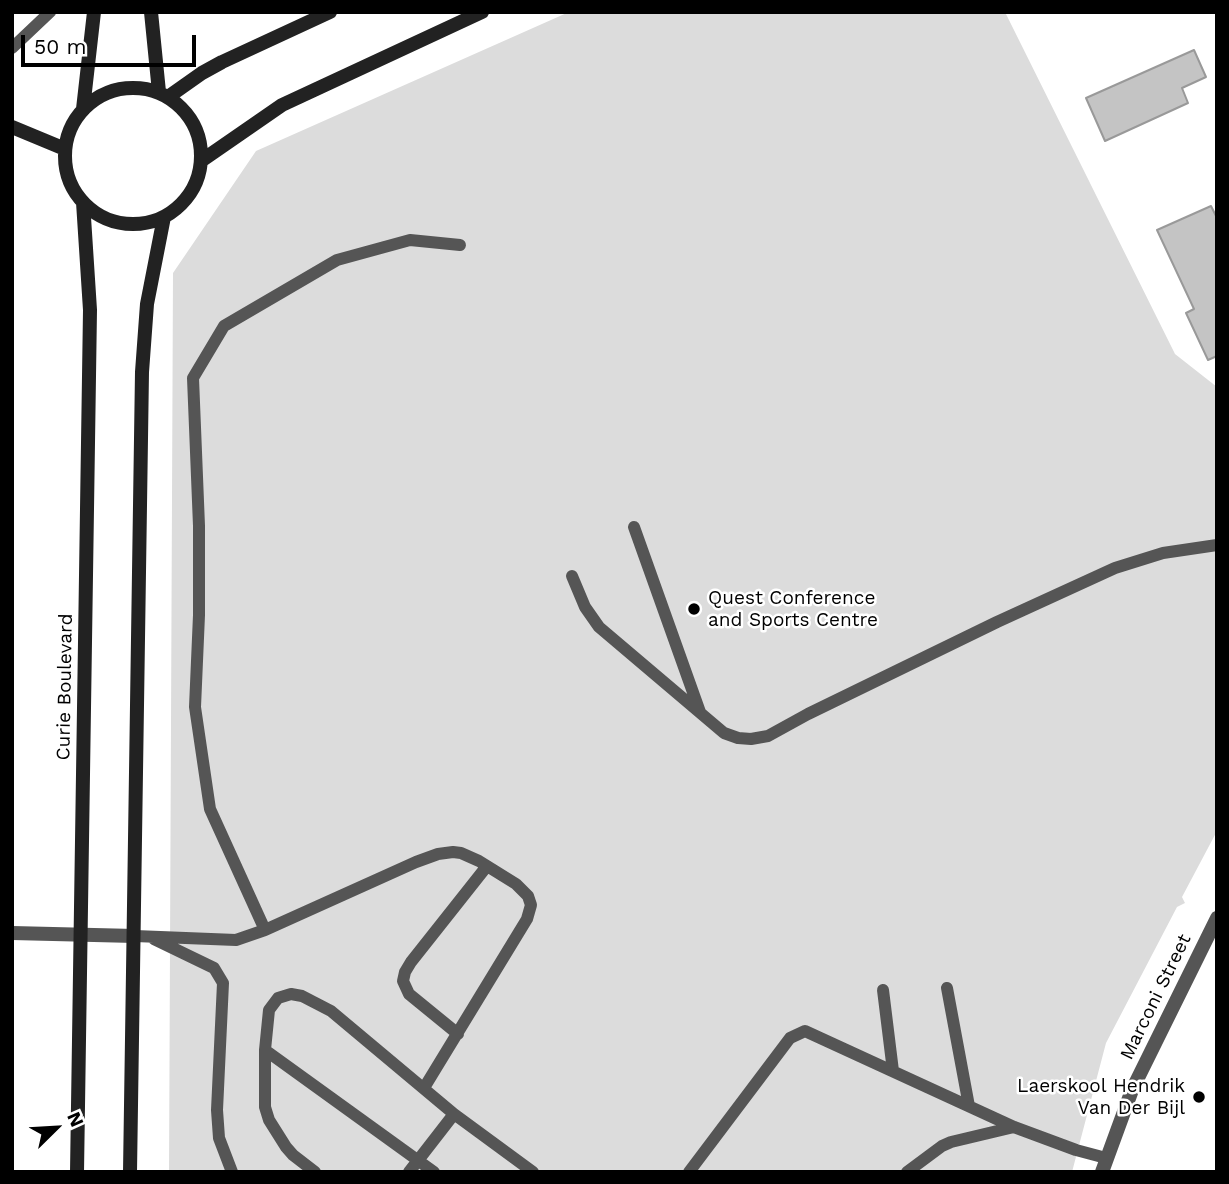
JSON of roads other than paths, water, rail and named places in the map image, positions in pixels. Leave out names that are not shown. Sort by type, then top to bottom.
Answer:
[{"type":"street","points":[[83,108],[94,12]]},
{"type":"street","points":[[151,12],[163,95]]},
{"type":"street","points":[[163,95],[222,62],[330,12]]},
{"type":"street","points":[[201,161],[282,105],[482,12]]},
{"type":"street","points":[[139,87],[163,95],[182,109],[193,124],[200,142],[201,161],[197,178],[178,207],[164,217],[143,223],[121,223],[100,216],[83,202],[68,178],[65,149],[70,127],[83,108],[99,96],[118,89],[139,87]]},
{"type":"street","points":[[12,127],[65,149]]},
{"type":"street","name":"Curie Boulevard","points":[[77,1172],[90,310],[83,202]]},
{"type":"street","points":[[130,1172],[142,372],[146,304],[164,217]]},
{"type":"street","name":"Marconi Street","points":[[1104,1165],[1132,1090],[1217,918]]},
{"type":"street","points":[[12,933],[135,936]]},
{"type":"lane","points":[[12,48],[50,12]]},
{"type":"lane","points":[[265,930],[210,809],[195,707],[199,526],[193,378],[224,326],[337,260],[410,240],[460,245]]},
{"type":"lane","points":[[634,527],[700,713]]},
{"type":"lane","points":[[572,576],[585,607],[599,626],[724,733],[751,739],[768,736],[896,671],[1115,568],[1163,553],[1217,545]]},
{"type":"lane","points":[[135,936],[236,940],[438,855],[461,853],[487,866],[516,884],[528,896],[531,905],[527,919],[424,1088]]},
{"type":"lane","points":[[458,1034],[409,994],[403,981],[411,962],[487,866]]},
{"type":"lane","points":[[151,937],[214,968],[223,983],[217,1110],[219,1138],[232,1172]]},
{"type":"lane","points":[[947,988],[969,1106]]},
{"type":"lane","points":[[883,990],[893,1071]]},
{"type":"lane","points":[[315,1172],[293,1155],[269,1120],[265,1107],[267,1024],[273,1002],[291,994],[302,996],[331,1011],[454,1114],[533,1172]]},
{"type":"lane","points":[[689,1172],[790,1038],[805,1031],[1014,1127],[1076,1150],[1104,1165]]},
{"type":"lane","points":[[265,1050],[434,1172]]},
{"type":"lane","points":[[409,1172],[454,1114]]},
{"type":"lane","points":[[907,1172],[951,1142],[1014,1127]]},
{"type":"place","name":"Quest Conference and Sports Centre","points":[[694,609]]},
{"type":"place","name":"Laerskool Hendrik Van Der Bijl","points":[[1199,1097]]}]
